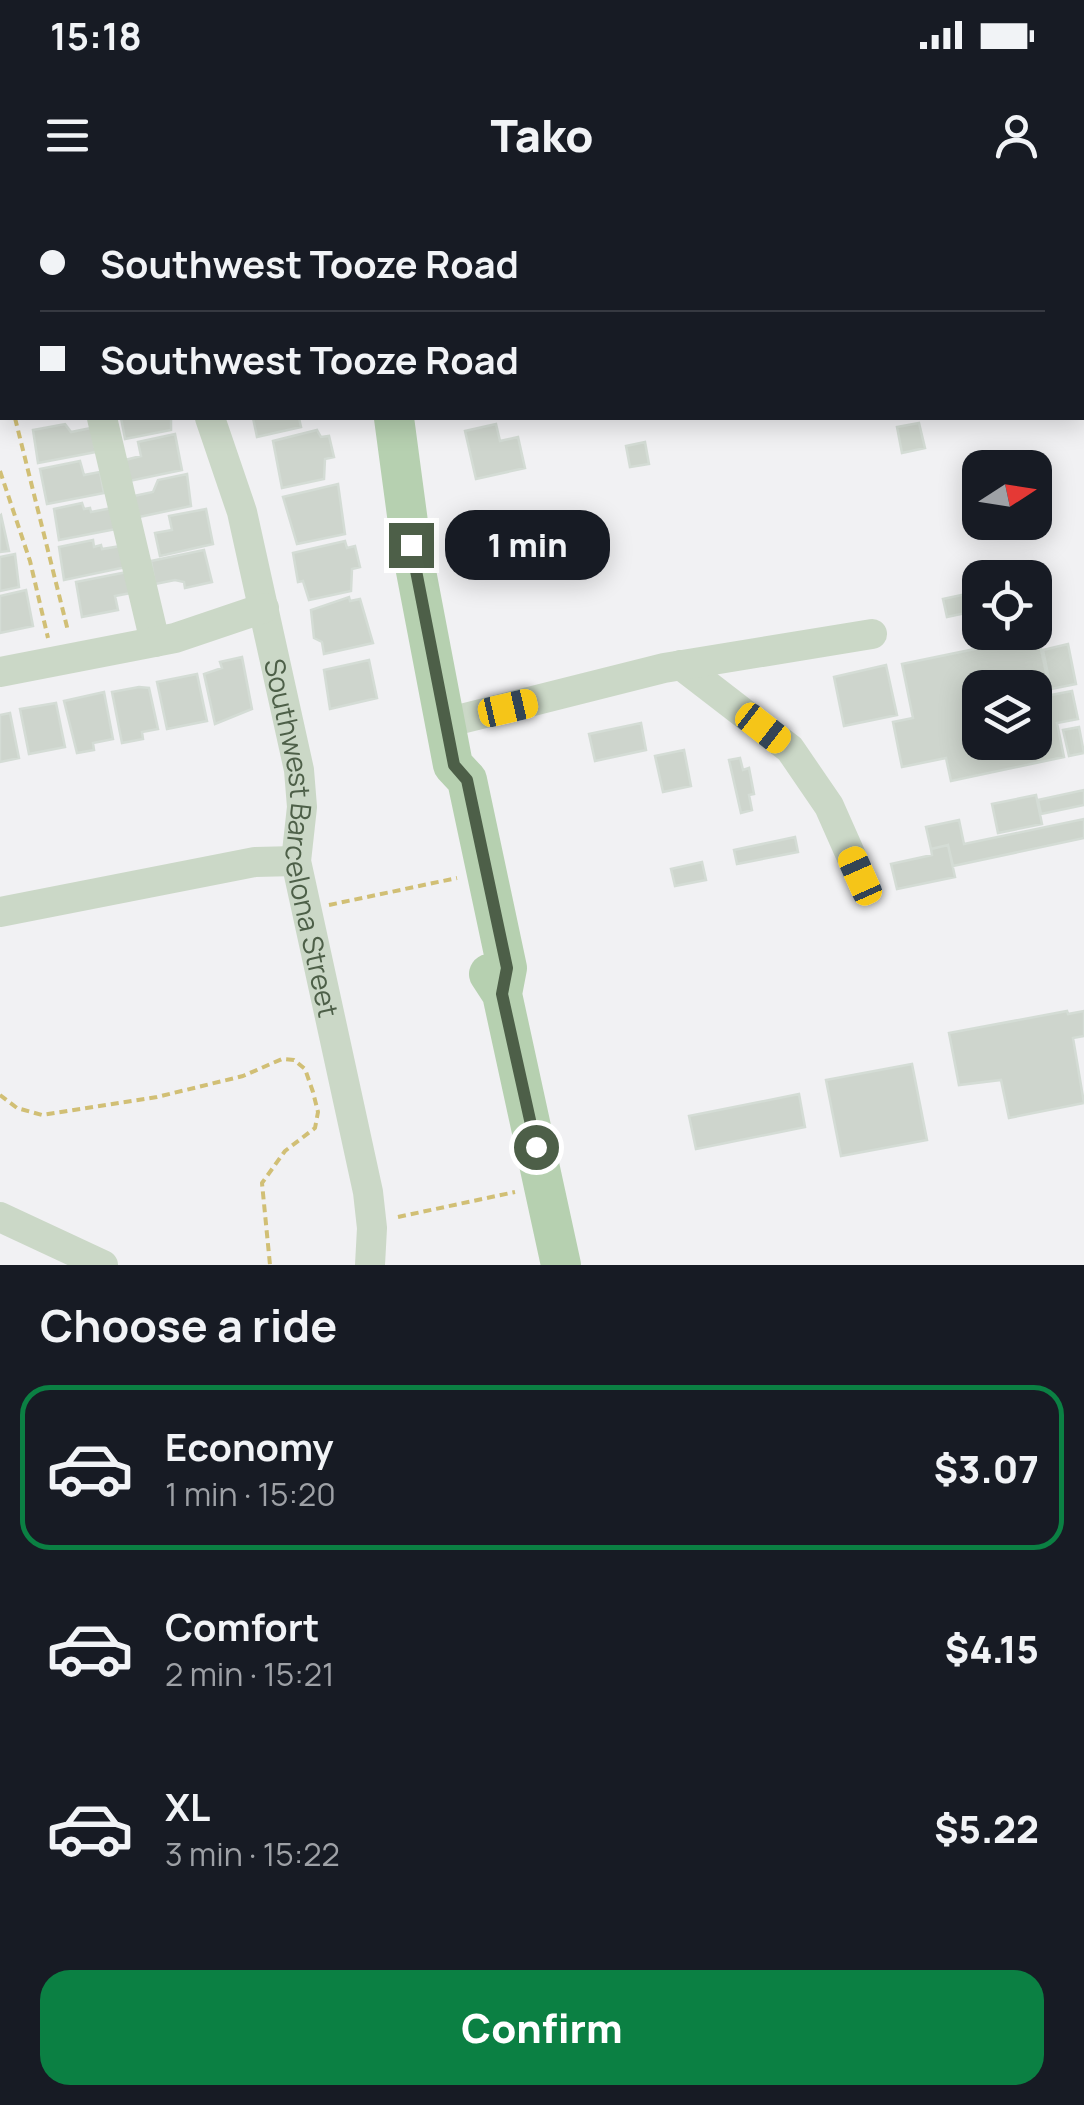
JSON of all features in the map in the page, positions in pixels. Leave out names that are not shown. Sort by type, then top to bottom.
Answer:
[{"type":"main road","points":[[394,420],[411,545],[445,723],[454,765],[467,780],[507,968],[502,994]]},
{"type":"main road","points":[[454,765],[447,783],[466,877],[486,969],[502,994],[561,1265]]},
{"type":"street","points":[[102,420],[155,642]]},
{"type":"street","name":"Southwest Barcelona Street","points":[[211,420],[242,512],[299,770],[302,807],[296,860],[371,1222],[370,1265]]},
{"type":"street","points":[[0,672],[155,642],[264,608]]},
{"type":"street","points":[[445,723],[681,665],[872,634]]},
{"type":"street","points":[[681,665],[790,749],[829,806],[860,876]]},
{"type":"street","points":[[0,912],[255,862],[296,860]]},
{"type":"street","points":[[0,1217],[104,1265]]},
{"type":"path","points":[[0,471],[26,549],[48,638],[69,634],[16,420]]},
{"type":"path","points":[[307,910],[466,877]]},
{"type":"path","points":[[0,1095],[17,1108],[42,1115],[156,1098],[258,1072],[282,1059],[294,1060],[305,1069],[318,1112],[315,1128],[284,1151],[262,1184],[270,1265]]},
{"type":"path","points":[[371,1222],[544,1185]]},
{"type":"building","points":[[121,420],[171,420],[171,430],[125,439]]},
{"type":"building","points":[[253,420],[299,420],[301,427],[257,437]]},
{"type":"building","points":[[919,423],[925,448],[902,453],[897,427]]},
{"type":"building","points":[[65,424],[71,432],[91,428],[96,452],[38,463],[33,430]]},
{"type":"building","points":[[496,424],[500,441],[518,437],[525,468],[476,479],[465,431]]},
{"type":"building","points":[[317,430],[321,437],[329,436],[334,457],[325,459],[324,479],[282,488],[273,441]]},
{"type":"building","points":[[175,434],[182,470],[129,481],[125,460],[141,456],[138,442]]},
{"type":"building","points":[[645,442],[649,464],[630,467],[626,446]]},
{"type":"building","points":[[80,461],[84,475],[100,472],[104,493],[47,504],[40,469]]},
{"type":"building","points":[[187,474],[191,506],[139,517],[134,496],[153,492],[158,480]]},
{"type":"building","points":[[338,484],[345,534],[297,544],[283,497]]},
{"type":"building","points":[[82,503],[91,512],[112,508],[116,529],[59,540],[54,509]]},
{"type":"building","points":[[206,509],[213,544],[160,556],[155,533],[172,530],[169,516]]},
{"type":"building","points":[[0,516],[9,551],[0,552]]},
{"type":"building","points":[[93,540],[94,547],[101,545],[102,549],[121,546],[126,567],[64,580],[59,547]]},
{"type":"building","points":[[345,541],[347,548],[355,546],[360,567],[352,569],[351,591],[309,600],[303,581],[298,582],[293,553]]},
{"type":"building","points":[[204,550],[212,582],[185,588],[184,582],[175,580],[155,584],[151,561]]},
{"type":"building","points":[[15,554],[19,587],[0,591],[0,557]]},
{"type":"building","points":[[127,572],[131,593],[115,596],[118,610],[82,617],[76,582]]},
{"type":"building","points":[[26,590],[33,626],[0,633],[0,596]]},
{"type":"building","points":[[962,595],[962,614],[947,617],[943,599]]},
{"type":"building","points":[[349,597],[350,601],[360,599],[373,643],[324,654],[322,642],[314,638],[311,610]]},
{"type":"building","points":[[1068,644],[1076,684],[1052,689],[1052,670],[1047,670],[1043,650]]},
{"type":"building","points":[[970,650],[1041,650],[1045,670],[962,670],[962,760],[1050,760],[951,781],[946,758],[902,767],[893,722],[913,718],[902,664]]},
{"type":"building","points":[[242,657],[252,709],[215,724],[204,674],[222,668],[220,662]]},
{"type":"building","points":[[369,660],[377,698],[330,709],[324,670]]},
{"type":"building","points":[[886,665],[897,715],[844,726],[834,677]]},
{"type":"building","points":[[197,674],[207,721],[167,729],[157,682]]},
{"type":"building","points":[[149,688],[158,729],[142,732],[143,739],[122,743],[112,692]]},
{"type":"building","points":[[1072,691],[1078,719],[1057,723],[1064,757],[1052,760],[1052,695]]},
{"type":"building","points":[[104,692],[113,739],[93,743],[94,750],[77,753],[64,701]]},
{"type":"building","points":[[56,703],[65,747],[29,754],[20,709]]},
{"type":"building","points":[[10,713],[19,758],[0,762],[0,715]]},
{"type":"building","points":[[641,723],[646,750],[595,761],[589,734]]},
{"type":"building","points":[[1079,727],[1084,753],[1069,756],[1063,730]]},
{"type":"building","points":[[684,750],[691,786],[663,792],[655,756]]},
{"type":"building","points":[[740,758],[743,770],[749,768],[754,794],[749,795],[752,810],[741,813],[729,760]]},
{"type":"building","points":[[1084,790],[1084,805],[1041,814],[1038,800]]},
{"type":"building","points":[[1036,795],[1042,824],[998,833],[992,804]]},
{"type":"building","points":[[1084,819],[1084,838],[953,866],[948,845],[931,849],[926,827],[959,820],[964,844]]},
{"type":"building","points":[[795,837],[798,852],[737,864],[734,850]]},
{"type":"building","points":[[948,845],[955,877],[897,889],[891,864],[932,855],[931,849]]},
{"type":"building","points":[[702,862],[706,880],[675,886],[671,869]]},
{"type":"building","points":[[1084,1011],[1084,1036],[1073,1038],[1084,1103],[1009,1118],[1001,1080],[959,1085],[949,1033]]},
{"type":"building","points":[[912,1064],[927,1140],[841,1156],[826,1080]]},
{"type":"building","points":[[799,1094],[805,1127],[696,1149],[689,1116]]},
{"type":"route","points":[[411,545],[454,765],[467,780],[507,968],[502,994],[536,1147]]}]
